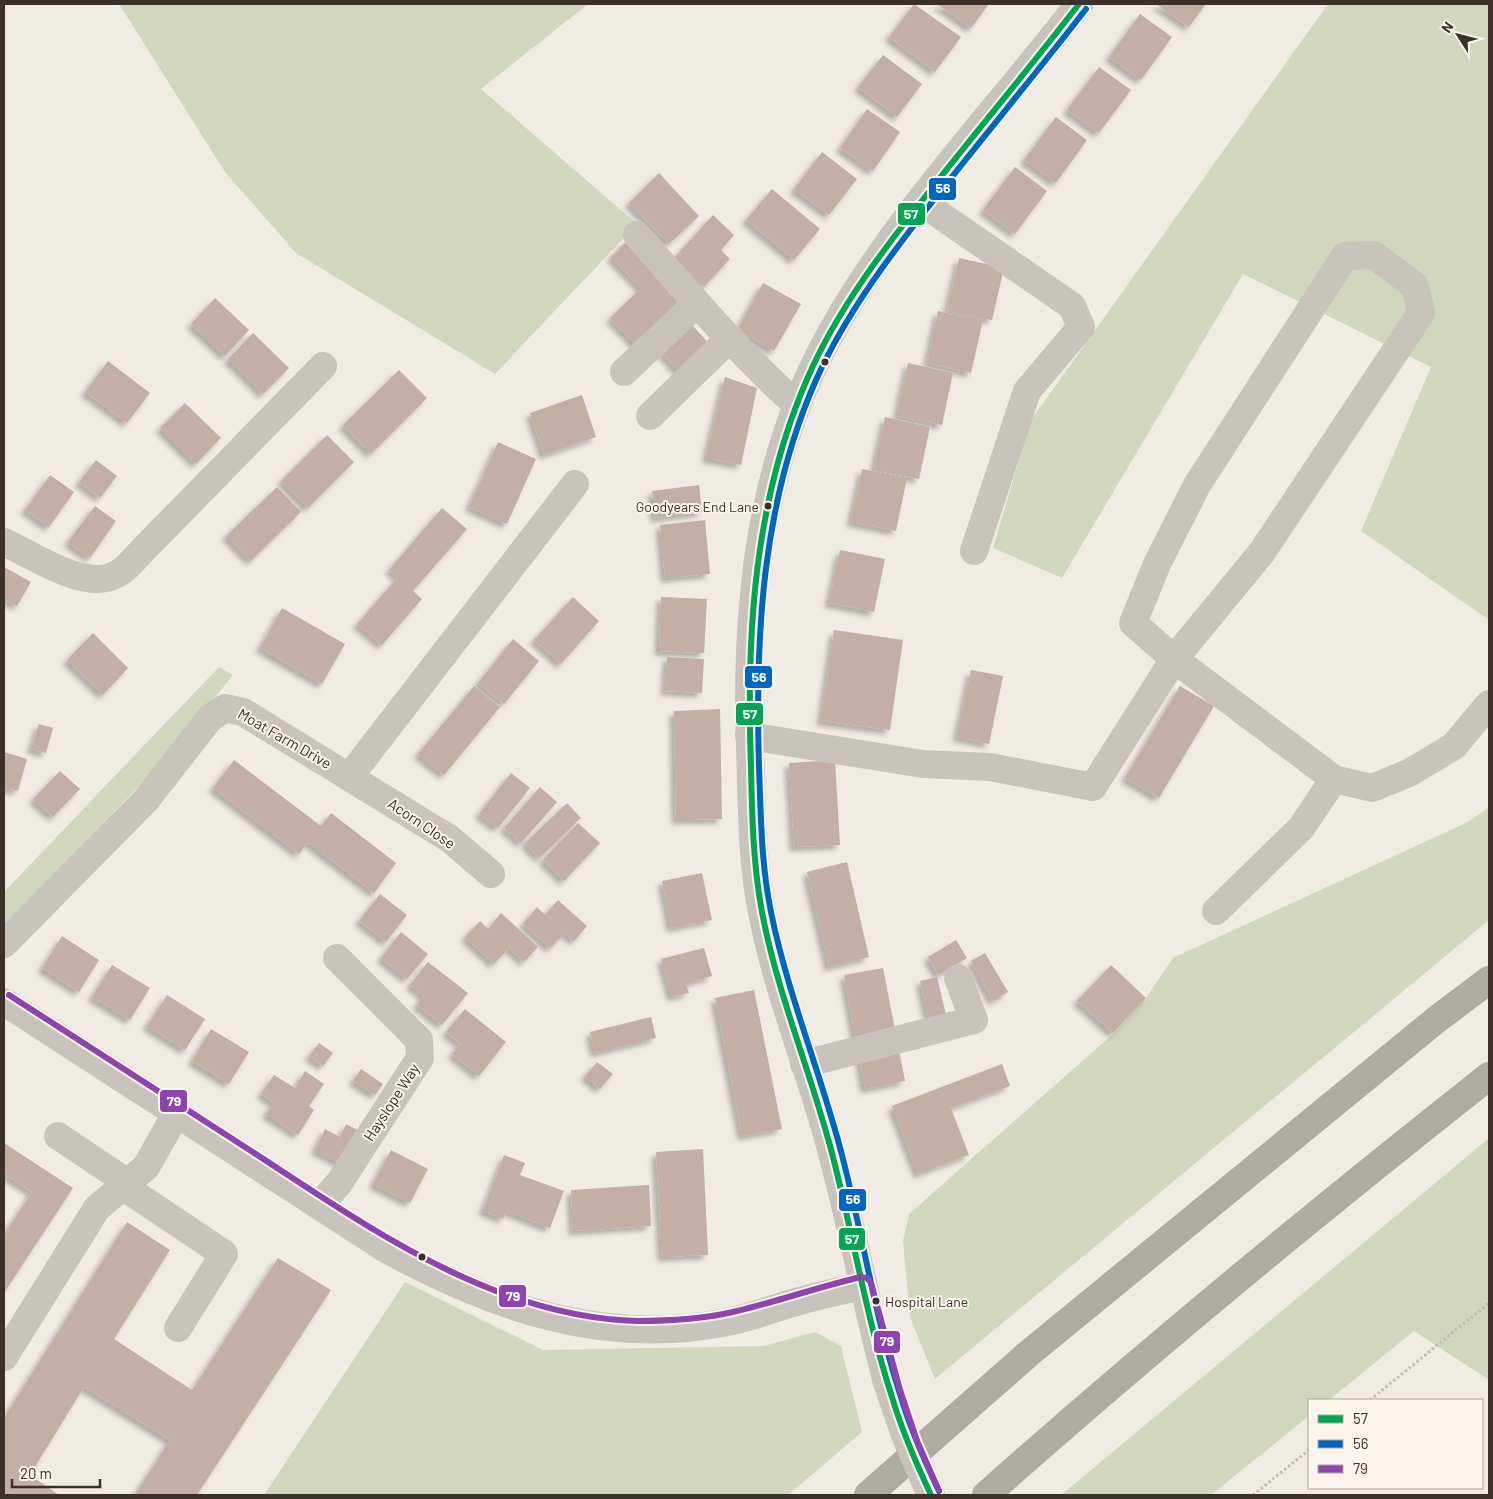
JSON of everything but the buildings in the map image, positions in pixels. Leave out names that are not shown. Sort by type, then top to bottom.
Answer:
[{"type":"highway","points":[[868,1495],[1035,1348],[1436,1020],[1489,980]]},
{"type":"highway","points":[[986,1495],[1065,1425],[1370,1170],[1489,1076]]},
{"type":"street","points":[[931,1495],[905,1435],[887,1383],[829,1140],[776,975],[761,909],[751,816],[749,736],[751,610],[757,559],[775,469],[797,405],[830,334],[885,248],[1079,4]]},
{"type":"street","points":[[921,202],[1072,306],[1081,327],[1027,391],[974,550]]},
{"type":"street","points":[[637,235],[697,303],[797,405]]},
{"type":"street","points":[[749,736],[923,764],[990,767],[1093,787],[1174,659],[1262,552],[1421,313],[1415,286],[1374,256],[1346,256],[1197,486],[1157,564],[1134,623],[1174,659],[1334,778],[1372,788],[1409,773],[1454,746],[1489,704]]},
{"type":"street","points":[[624,372],[697,303]]},
{"type":"street","points":[[650,416],[730,338]]},
{"type":"street","points":[[4,542],[63,571],[90,580],[115,576],[141,552],[323,366]]},
{"type":"street","points":[[350,776],[575,484]]},
{"type":"street","name":"Moat Farm Drive","points":[[4,944],[146,800],[216,712],[225,708],[243,712],[350,776]]},
{"type":"street","name":"Acorn Close","points":[[350,776],[450,839],[491,874]]},
{"type":"street","points":[[1216,910],[1301,828],[1334,778]]},
{"type":"street","name":"Hayslope Way","points":[[319,1206],[339,1182],[420,1058],[419,1040],[337,958]]},
{"type":"street","points":[[804,1064],[974,1020],[958,978]]},
{"type":"street","points":[[4,1002],[386,1249],[440,1279],[549,1318],[598,1326],[670,1330],[727,1322],[809,1298],[863,1286]]},
{"type":"street","points":[[4,1357],[97,1208],[146,1167],[176,1114]]},
{"type":"street","points":[[58,1136],[128,1183],[133,1193],[224,1254],[178,1328]]},
{"type":"path","points":[[1371,1399],[1489,1303]]},
{"type":"path","points":[[1253,1495],[1308,1451]]},
{"type":"green space","points":[[119,4],[588,4],[481,89],[637,224],[495,374],[296,253],[225,172]]},
{"type":"green space","points":[[1328,4],[1489,4],[1489,620],[1361,531],[1431,367],[1243,274],[1062,578],[993,548],[1031,420]]},
{"type":"green space","points":[[219,667],[233,675],[162,762],[4,926],[4,892]]},
{"type":"green space","points":[[1489,807],[1489,920],[935,1379],[910,1317],[903,1241],[909,1214],[1113,1034],[1146,998],[1173,958],[1468,822]]},
{"type":"green space","points":[[1489,1138],[1489,1380],[1414,1331],[1330,1399],[1308,1399],[1308,1417],[1211,1495],[1061,1495]]},
{"type":"green space","points":[[405,1282],[543,1350],[764,1346],[815,1332],[841,1346],[862,1432],[788,1495],[264,1495]]},
{"type":"transit line","name":"57","points":[[931,1495],[905,1435],[883,1368],[826,1130],[786,1006],[762,912],[754,840],[750,717],[750,667],[757,568],[765,519],[776,471],[790,424],[820,351],[848,302],[897,232],[1079,4]]},
{"type":"transit line","name":"56","points":[[939,1491],[913,1431],[891,1365],[835,1128],[786,974],[771,912],[762,840],[759,767],[758,718],[761,619],[773,522],[784,474],[798,426],[828,354],[872,282],[906,236],[1086,9]]},
{"type":"transit line","name":"79","points":[[9,995],[338,1208],[385,1236],[481,1285],[532,1303],[584,1316],[638,1321],[662,1321],[733,1312],[845,1281],[861,1277],[867,1278],[871,1283],[900,1390],[917,1441],[939,1491]]},
{"type":"place","name":"Goodyears End Lane","points":[[768,506]]},
{"type":"place","name":"Hospital Lane","points":[[876,1301]]}]
